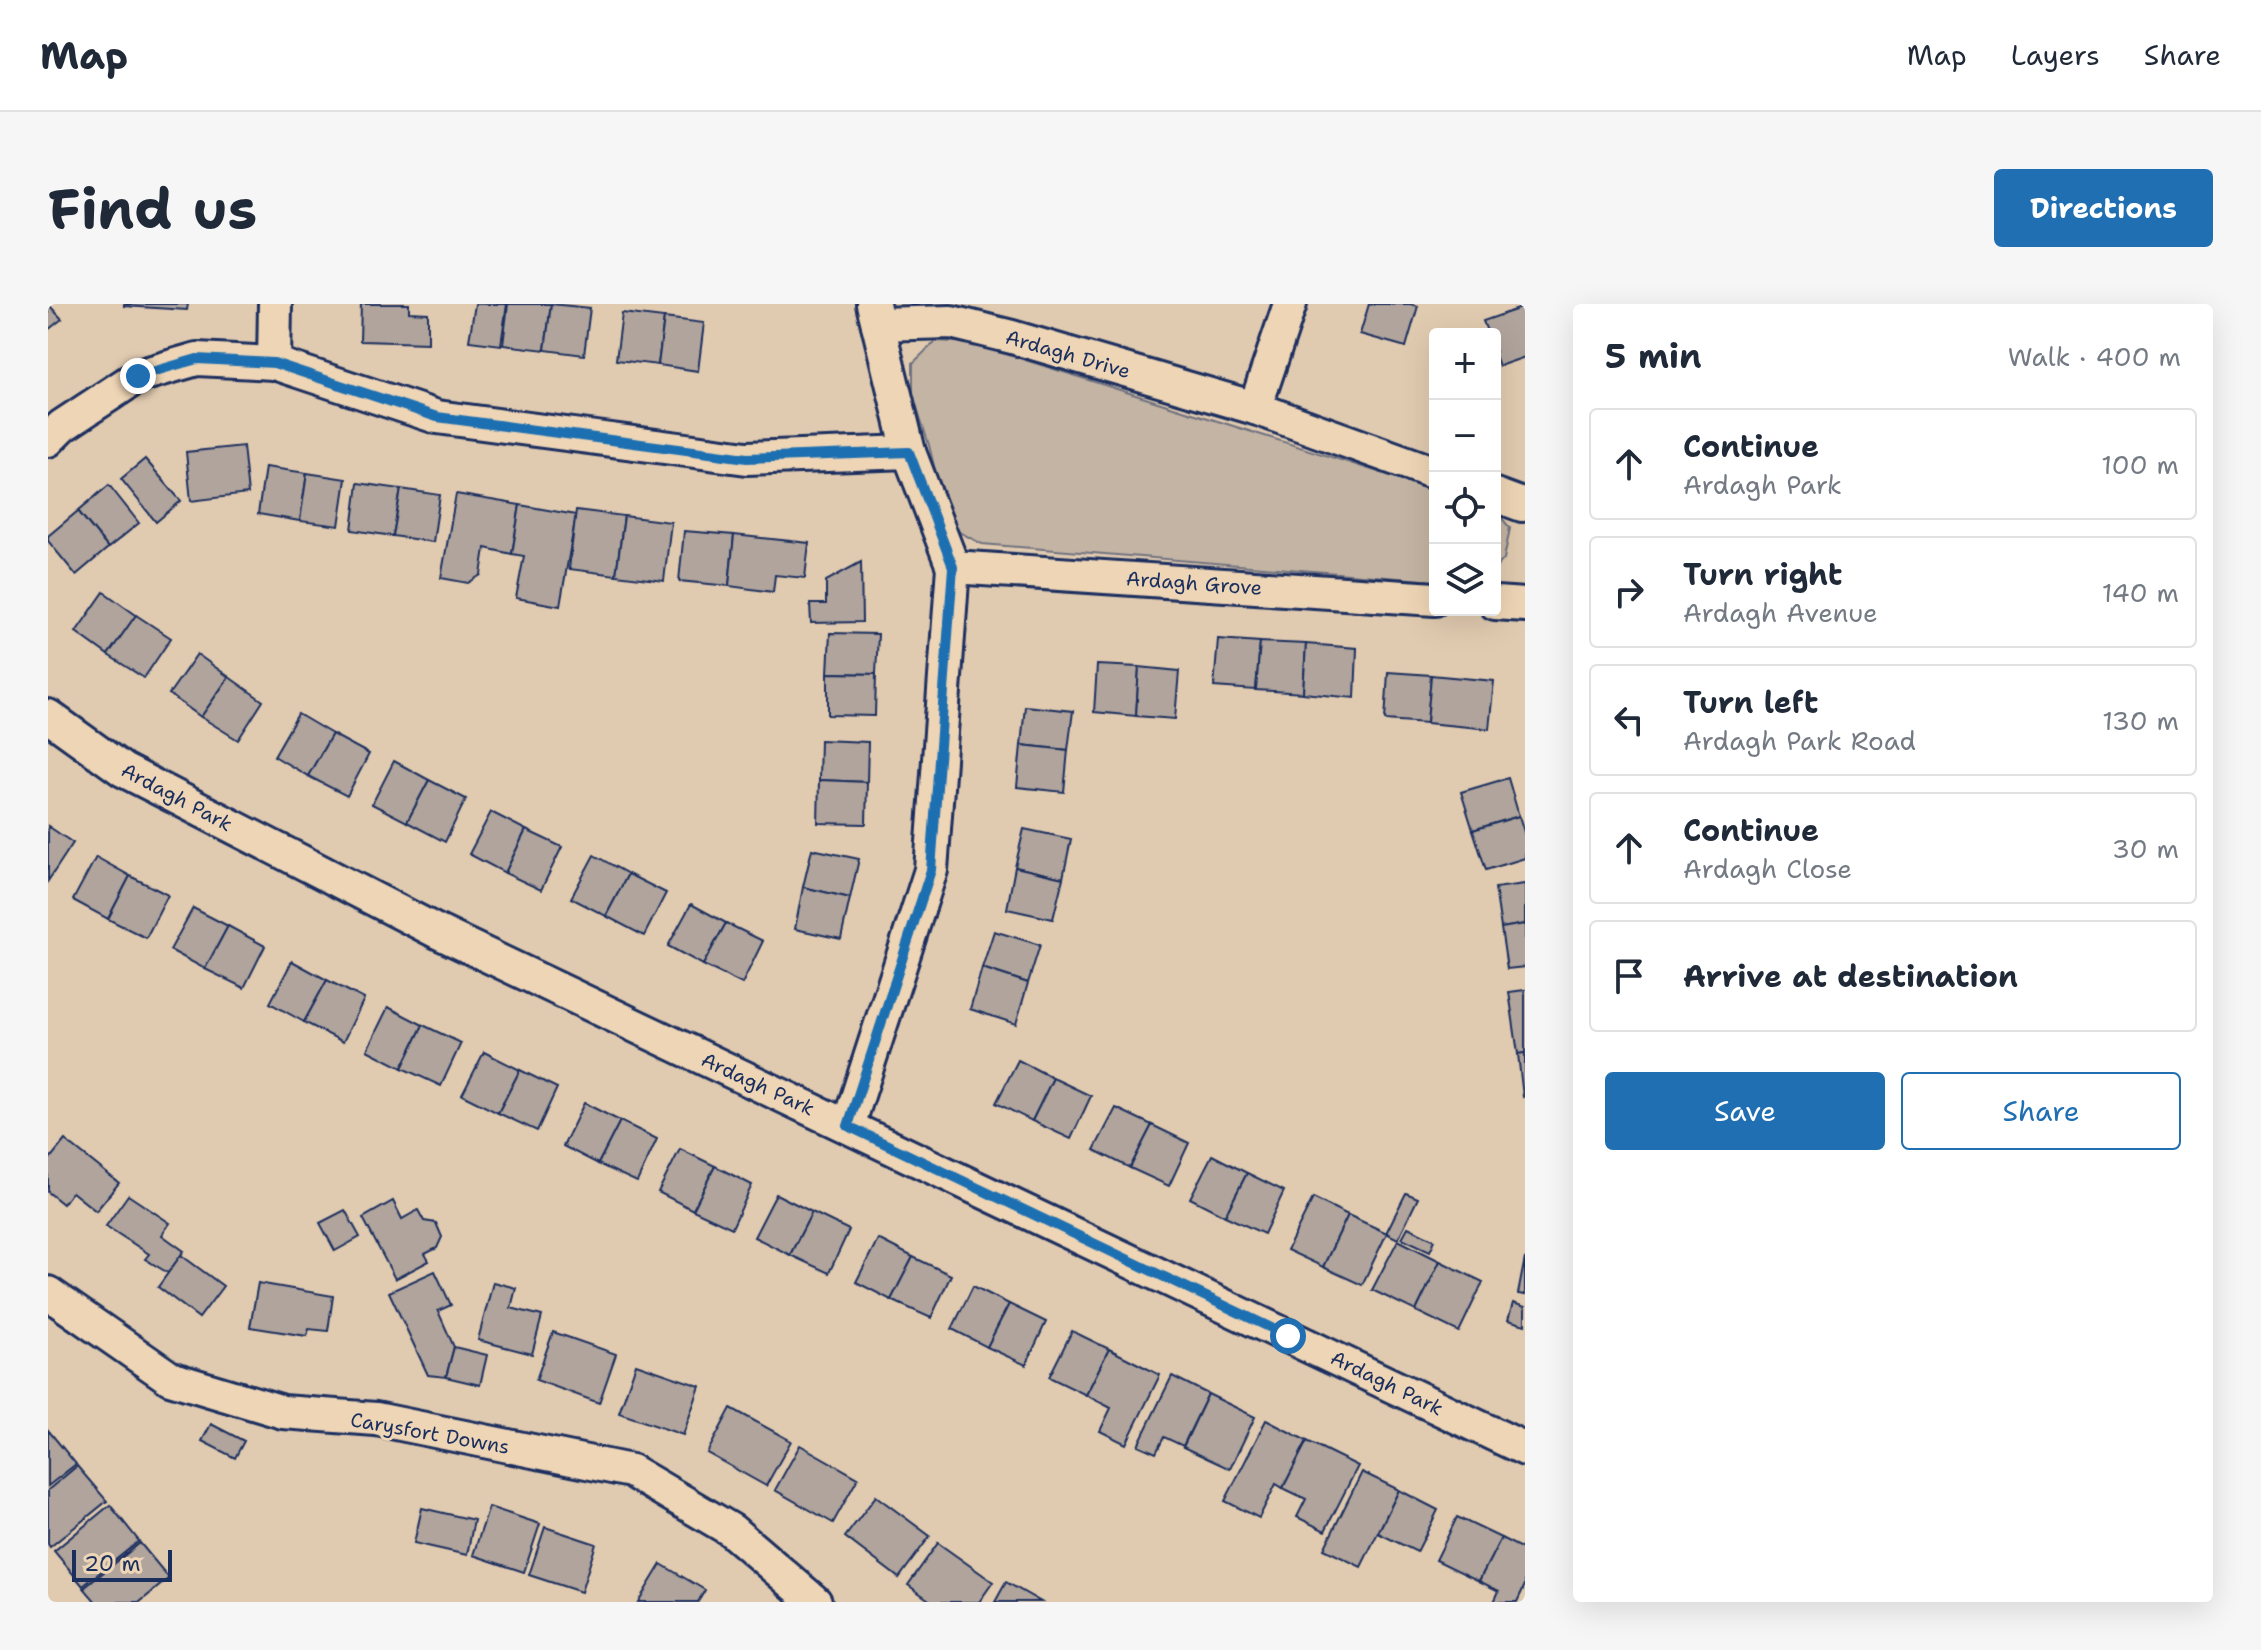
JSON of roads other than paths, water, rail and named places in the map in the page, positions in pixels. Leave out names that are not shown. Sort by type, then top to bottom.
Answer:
[{"type":"street","points":[[274,363],[275,304]]},
{"type":"street","points":[[1255,408],[1290,304]]},
{"type":"street","points":[[848,1126],[931,870],[953,567],[909,452],[875,314]]},
{"type":"street","name":"Ardagh Drive","points":[[875,314],[951,322],[1255,408],[1432,472]]},
{"type":"street","points":[[48,440],[62,426],[138,376],[197,359],[274,363],[437,417],[747,458],[909,452]]},
{"type":"street","name":"Ardagh Grove","points":[[953,567],[1429,599]]},
{"type":"street","points":[[1501,603],[1525,605]]},
{"type":"street","name":"Ardagh Park","points":[[48,716],[123,770],[436,931],[1525,1449]]},
{"type":"street","name":"Carysfort Downs","points":[[48,1293],[170,1378],[283,1412],[376,1419],[631,1471],[731,1530],[805,1599]]}]
